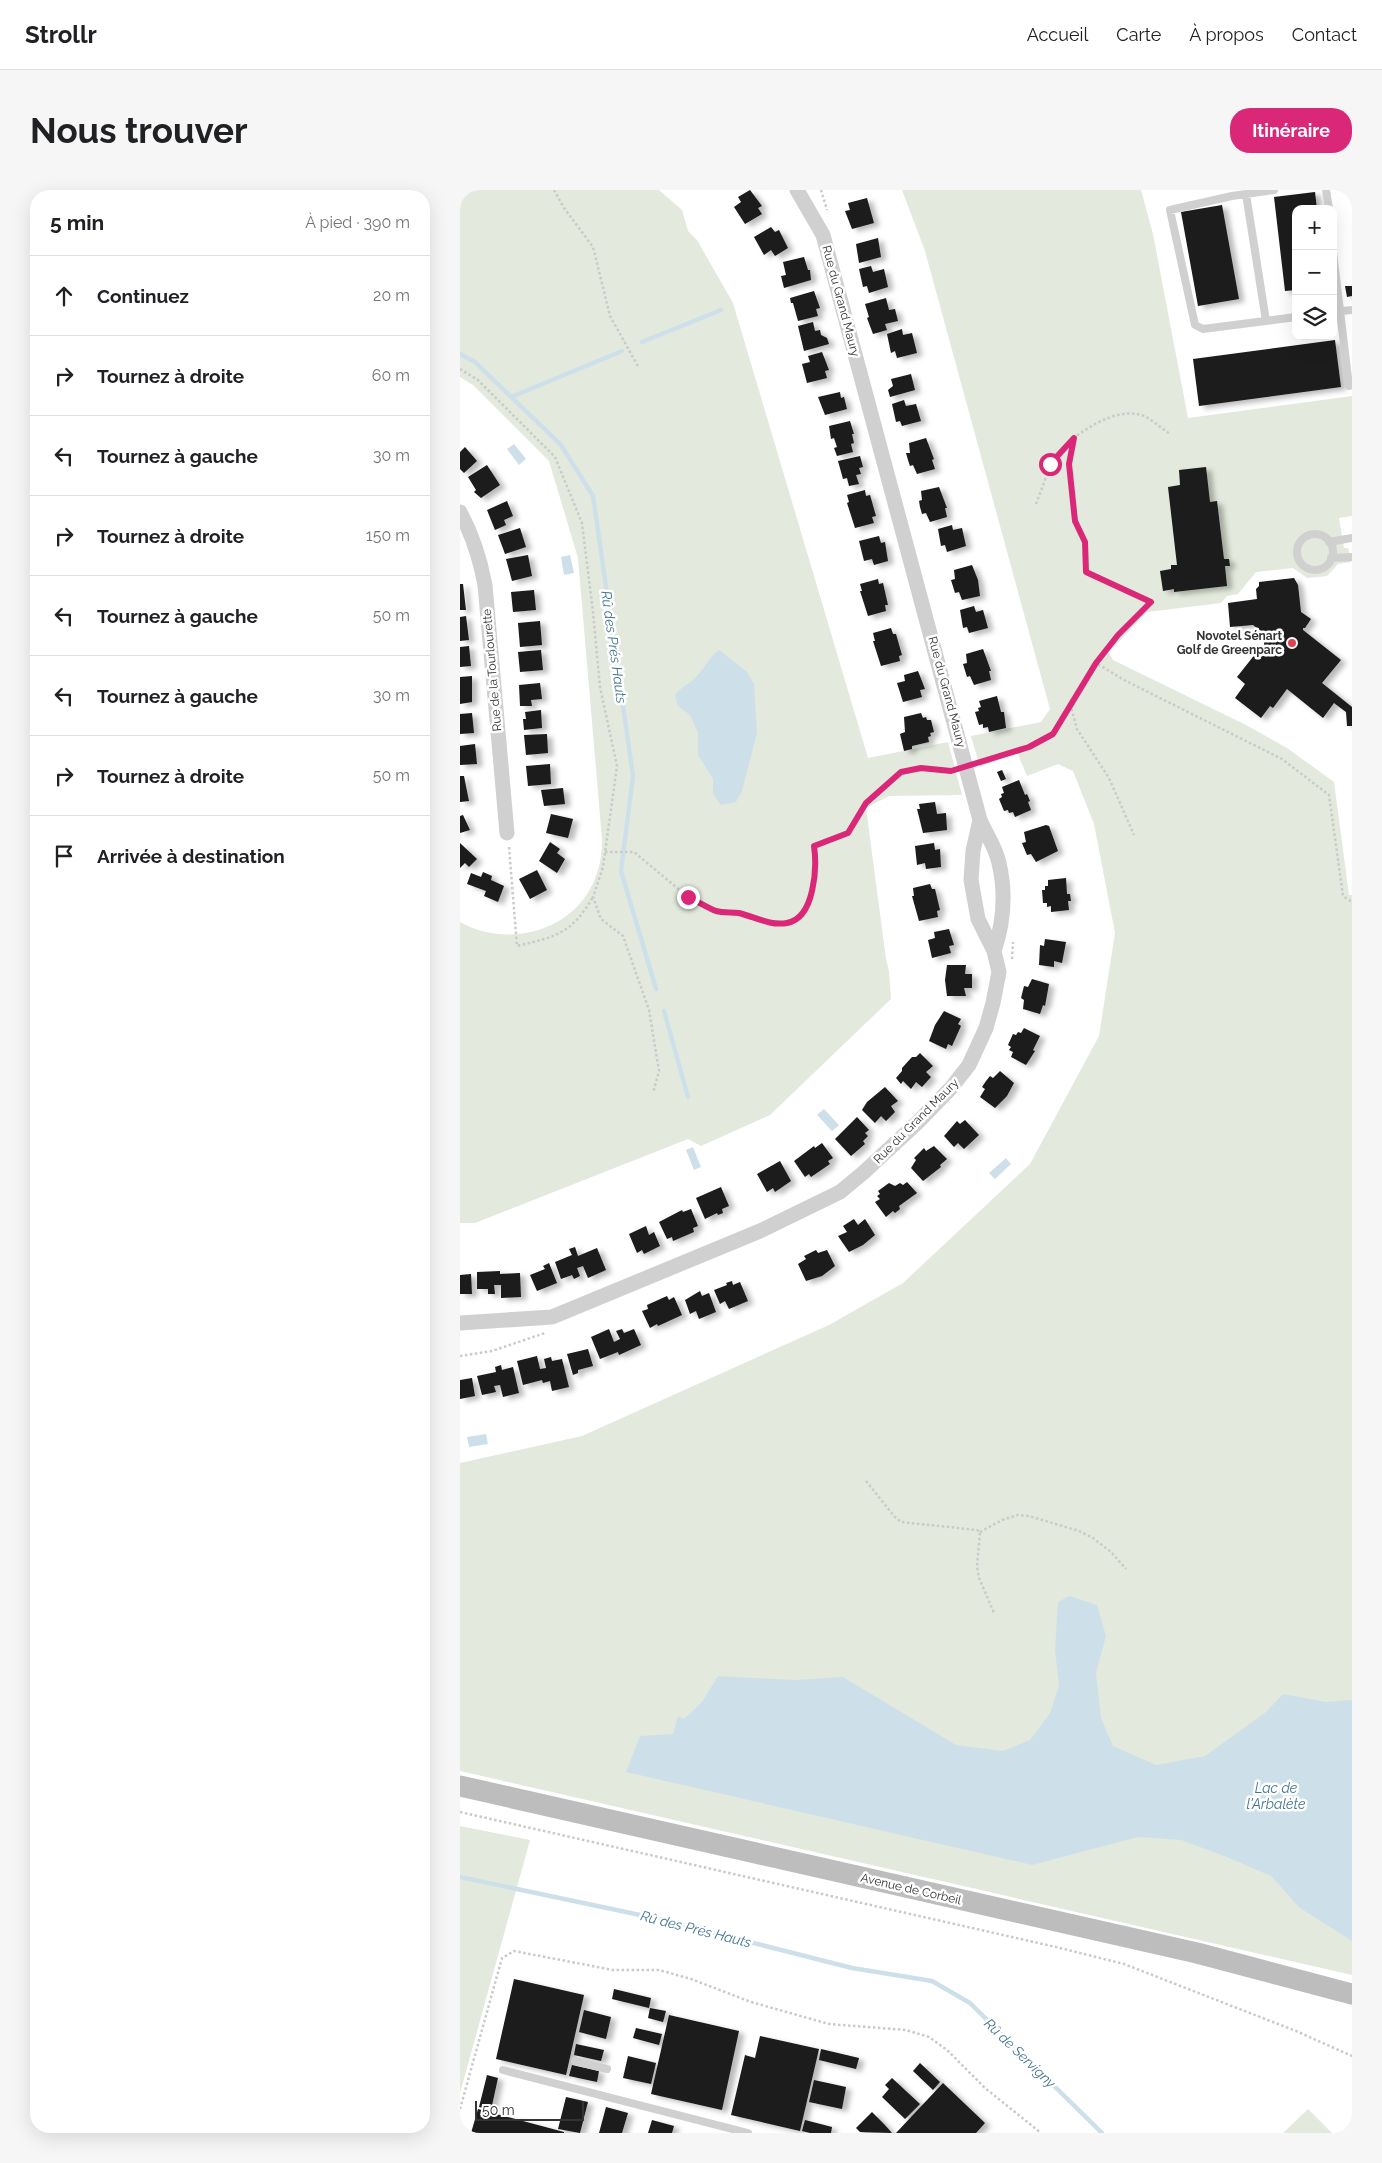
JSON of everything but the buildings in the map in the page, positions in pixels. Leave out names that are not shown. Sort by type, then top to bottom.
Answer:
[{"type":"main road","name":"Avenue de Corbeil","points":[[463,1787],[1197,1953],[1352,1994]]},
{"type":"street","name":"Rue du Grand Maury","points":[[460,1323],[552,1318],[760,1231],[840,1192],[917,1123],[951,1088],[969,1065],[986,1028],[999,972],[994,951],[978,919],[971,880],[973,851],[980,820],[824,235],[797,190]]},
{"type":"street","name":"Rue de la Tourlourette","points":[[460,512],[477,550],[485,585],[508,833]]},
{"type":"street","points":[[980,820],[999,862],[1004,900],[1001,931],[994,951]]},
{"type":"lane","points":[[1274,190],[1177,207],[1170,210],[1195,325],[1203,329],[1292,318]]},
{"type":"lane","points":[[1326,190],[1328,205]]},
{"type":"lane","points":[[1246,194],[1266,321]]},
{"type":"lane","points":[[1337,312],[1352,310]]},
{"type":"lane","points":[[1337,318],[1348,386]]},
{"type":"lane","points":[[1308,535],[1320,535],[1329,542],[1333,553],[1331,558],[1324,567],[1313,570],[1302,565],[1297,554],[1299,543],[1308,535]]},
{"type":"lane","points":[[1329,542],[1352,538]]},
{"type":"lane","points":[[1331,558],[1352,557]]},
{"type":"lane","points":[[575,2061],[607,2069]]},
{"type":"lane","points":[[503,2070],[748,2133]]},
{"type":"path","points":[[554,190],[564,208],[593,247],[610,316],[639,368]]},
{"type":"path","points":[[821,190],[828,214]]},
{"type":"path","points":[[460,369],[478,380],[555,457],[582,523],[594,612],[600,687],[617,766],[603,867],[594,897],[581,917],[564,932],[517,946],[508,833]]},
{"type":"path","points":[[1036,504],[1050,464],[1074,438],[1086,429],[1110,418],[1127,413],[1144,416],[1170,434]]},
{"type":"path","points":[[605,852],[634,852],[688,897],[717,911],[738,913],[766,922],[788,923],[799,918],[806,909],[816,880],[817,863],[814,846],[848,833],[866,803],[901,772],[921,768],[951,771],[1029,747],[1053,734],[1096,663],[1118,635],[1151,602],[1086,572],[1085,542],[1075,521],[1069,464],[1074,438]]},
{"type":"path","points":[[1096,663],[1124,680],[1282,758],[1329,795],[1343,896],[1352,902]]},
{"type":"path","points":[[1070,704],[1077,729],[1109,778],[1134,835]]},
{"type":"path","points":[[594,897],[600,919],[623,936],[649,1010],[659,1071],[653,1093]]},
{"type":"path","points":[[1011,963],[1014,938]]},
{"type":"path","points":[[460,1356],[492,1351],[550,1332]]},
{"type":"path","points":[[866,1481],[901,1522],[977,1530],[980,1532]]},
{"type":"path","points":[[980,1532],[1002,1520],[1018,1515],[1029,1516],[1079,1531],[1093,1538],[1111,1552],[1126,1569]]},
{"type":"path","points":[[980,1532],[976,1566],[994,1613]]},
{"type":"path","points":[[460,1812],[1124,1964],[1236,2007],[1352,2056]]},
{"type":"path","points":[[460,2109],[502,1958],[514,1951],[613,1970],[659,1970],[691,1979],[751,2002],[830,2024],[906,2030],[929,2037],[948,2050],[985,2088],[1041,2133]]},
{"type":"shaded area","points":[[460,190],[659,190],[682,210],[688,231],[697,240],[733,303],[868,758],[948,742],[962,795],[889,796],[866,808],[889,971],[891,999],[770,1115],[701,1146],[688,1139],[475,1223],[460,1223],[460,922],[480,930],[500,934],[521,934],[559,921],[575,909],[588,893],[597,873],[602,839],[578,558],[549,461],[473,385],[460,377]]},
{"type":"shaded area","points":[[902,190],[1141,190],[1153,234],[1188,418],[1352,396],[1352,516],[1339,518],[1344,548],[1348,548],[1351,562],[1338,564],[1327,576],[1307,578],[1293,568],[1256,572],[1238,594],[1227,596],[1221,603],[1147,612],[1109,652],[1113,660],[1246,725],[1287,748],[1334,782],[1349,895],[1352,895],[1352,1975],[460,1771],[460,1463],[582,1436],[829,1325],[903,1283],[1030,1164],[1099,1036],[1115,933],[1094,824],[1073,771],[1058,764],[1027,776],[1017,752],[980,767],[971,736],[1041,722],[1050,709],[925,251]]},
{"type":"shaded area","points":[[460,1826],[530,1840],[460,2093]]},
{"type":"shaded area","points":[[1308,2109],[1332,2133],[1283,2133]]},
{"type":"water","points":[[514,444],[526,459],[519,465],[507,449]]},
{"type":"water","points":[[570,555],[574,573],[564,575],[561,557]]},
{"type":"water","points":[[719,650],[747,672],[754,684],[757,733],[742,791],[736,802],[721,805],[713,794],[713,779],[698,755],[698,733],[690,715],[678,706],[675,695],[697,676]]},
{"type":"water","points":[[824,1109],[839,1125],[832,1131],[817,1115]]},
{"type":"water","points":[[693,1147],[701,1167],[694,1170],[686,1150]]},
{"type":"water","points":[[1006,1158],[1011,1164],[995,1179],[989,1173]]},
{"type":"water","points":[[486,1434],[488,1444],[469,1447],[467,1437]]},
{"type":"water","name":"Lac de l'Arbalète","points":[[1069,1596],[1097,1605],[1106,1636],[1096,1673],[1101,1718],[1113,1746],[1156,1765],[1205,1756],[1266,1712],[1283,1694],[1326,1702],[1352,1700],[1352,1941],[1300,1908],[1271,1876],[1181,1840],[1138,1837],[1032,1865],[626,1772],[640,1736],[673,1734],[678,1716],[684,1719],[702,1702],[718,1676],[794,1680],[843,1677],[956,1745],[1003,1751],[1030,1740],[1050,1713],[1059,1686],[1055,1650],[1058,1602]]},
{"type":"waterway","points":[[642,342],[721,310]]},
{"type":"waterway","points":[[511,397],[622,351]]},
{"type":"waterway","name":"Rû des Prés Hauts","points":[[460,354],[475,362],[561,445],[593,496],[633,776],[621,871],[656,989]]},
{"type":"waterway","name":"Rû des Prés Hauts","points":[[664,1011],[688,1097]]},
{"type":"waterway","name":"Rû des Prés Hauts","points":[[460,1877],[659,1919],[852,1968],[932,1981],[970,2003],[1102,2133]]},
{"type":"place","name":"Novotel Sénart Golf de Greenparc","points":[[1292,643]]},
{"type":"route","points":[[688,897],[717,911],[738,913],[766,922],[788,923],[799,918],[806,909],[816,880],[817,863],[814,846],[848,833],[866,803],[901,772],[921,768],[951,771],[1029,747],[1053,734],[1096,663],[1118,635],[1151,602],[1086,572],[1085,542],[1075,521],[1069,464],[1074,438],[1050,464]]},
{"type":"water label","name":"Rû de Servigny","points":[[1020,2053]]}]
